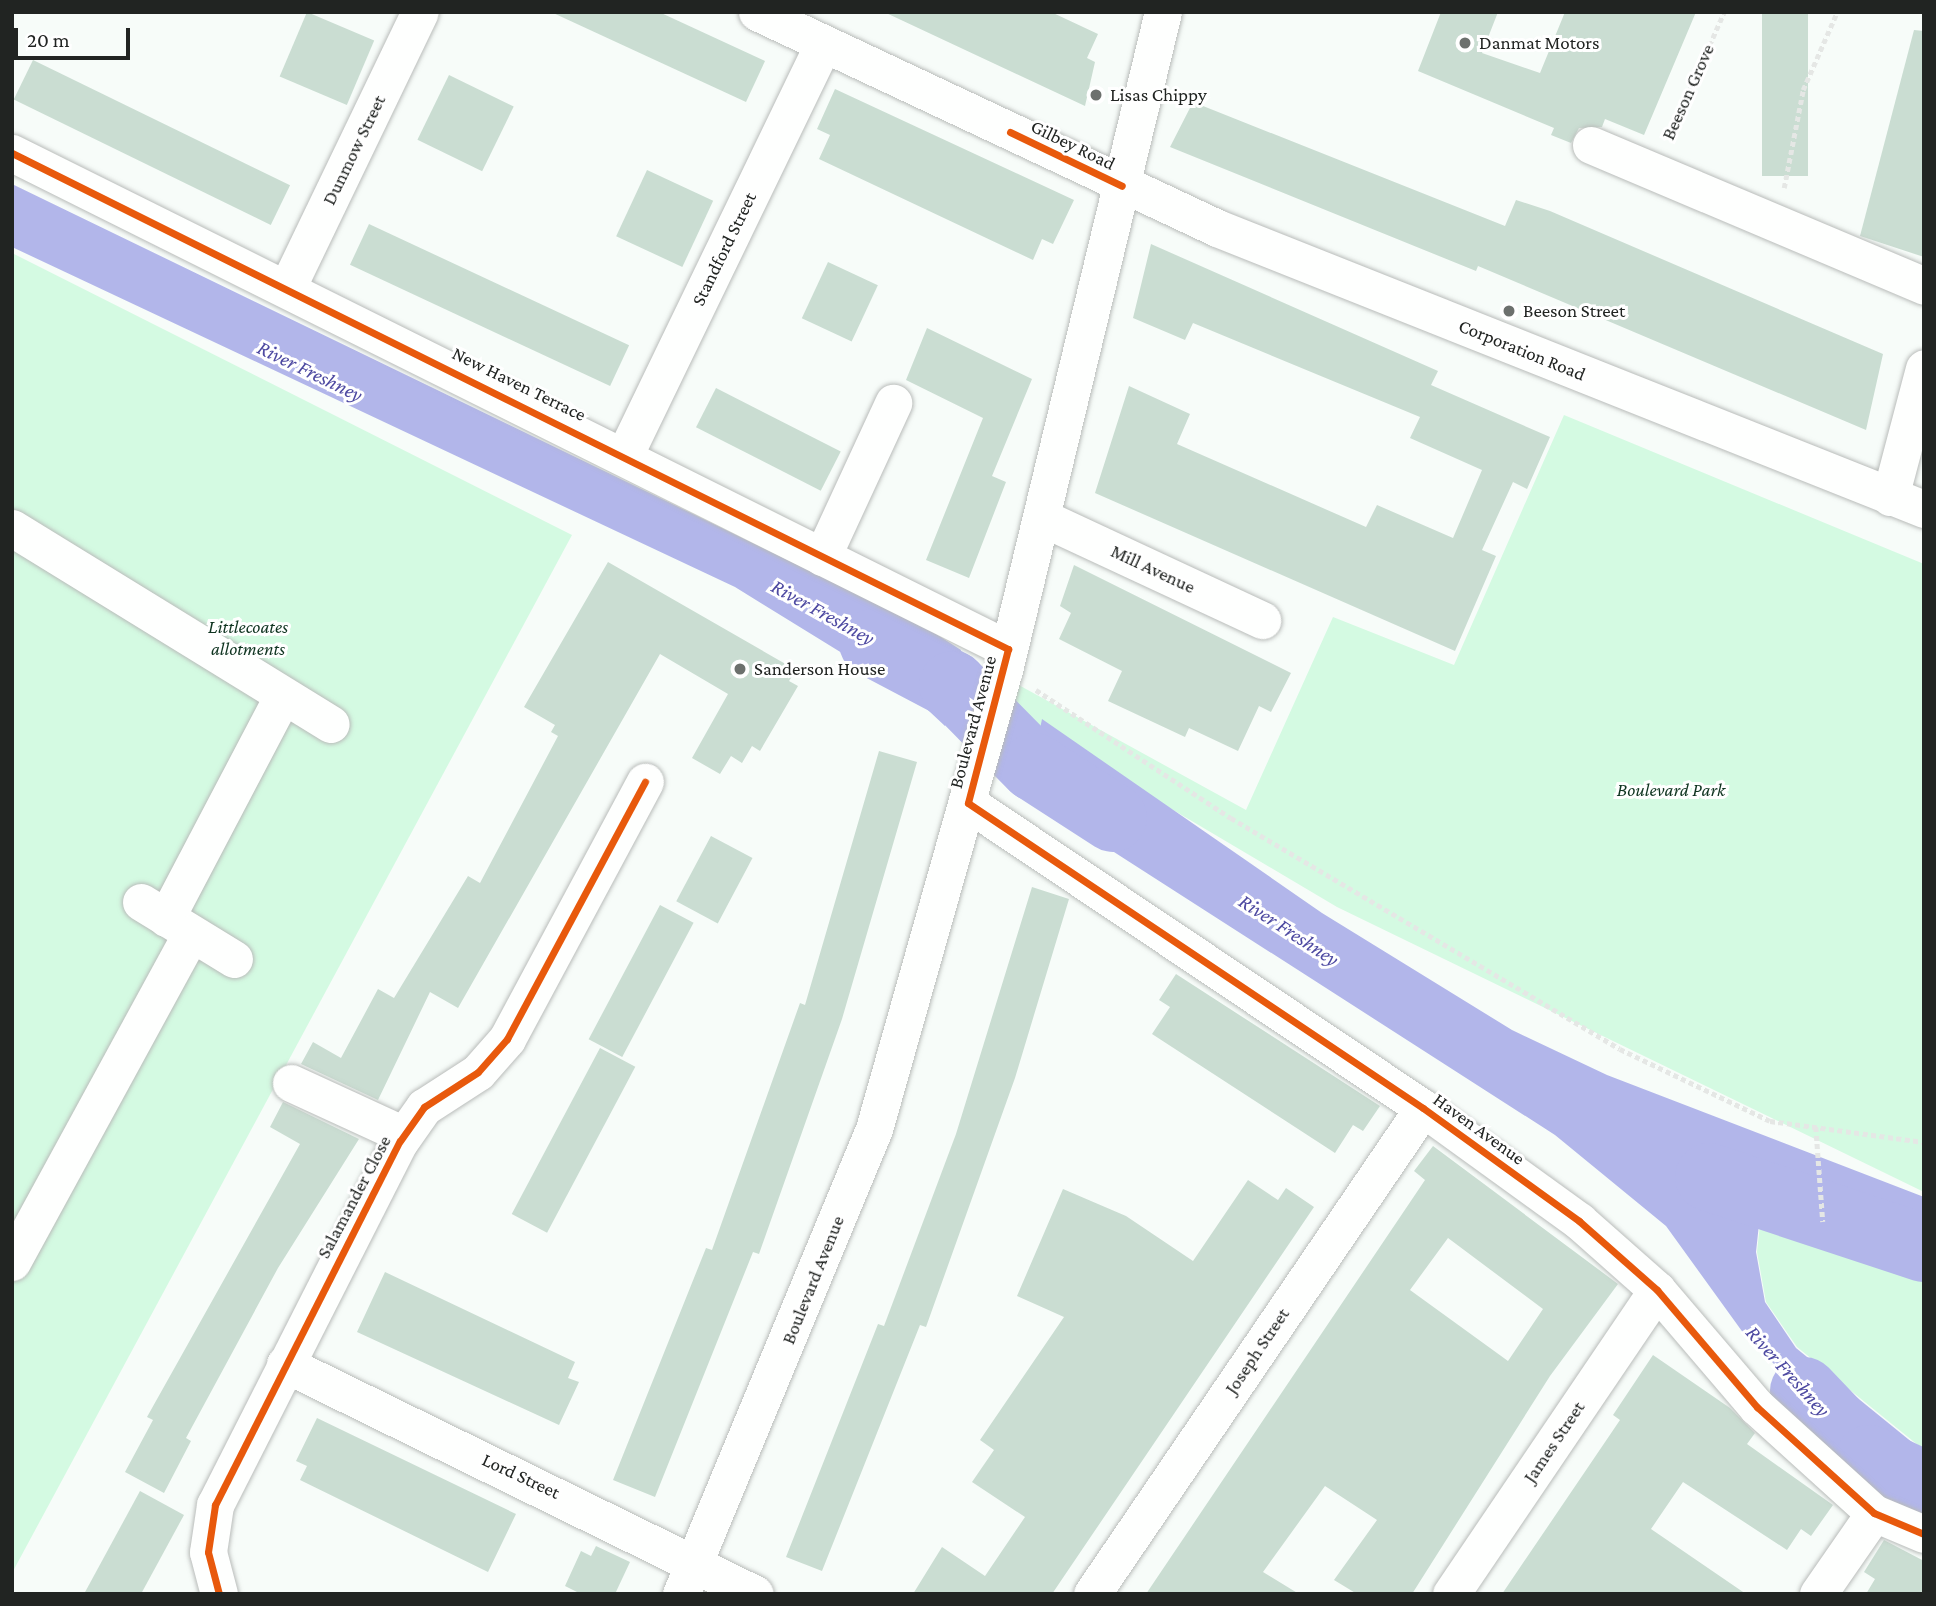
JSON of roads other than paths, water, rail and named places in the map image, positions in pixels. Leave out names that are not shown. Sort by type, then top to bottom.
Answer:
[{"type":"street","name":"Dunmow Street","points":[[287,288],[420,12]]},
{"type":"street","name":"Gilbey Road","points":[[757,12],[1122,186]]},
{"type":"street","name":"Boulevard Avenue","points":[[681,1594],[874,1129],[970,794],[1014,668],[1043,518],[1163,12]]},
{"type":"street","name":"Standford Street","points":[[625,454],[823,44]]},
{"type":"street","points":[[1591,145],[1924,286]]},
{"type":"street","name":"New Haven Terrace","points":[[12,153],[625,454],[822,557],[1014,668]]},
{"type":"street","name":"Corporation Road","points":[[1122,186],[1924,509]]},
{"type":"street","points":[[1889,497],[1924,368]]},
{"type":"street","points":[[822,557],[893,403]]},
{"type":"street","name":"Mill Avenue","points":[[1043,518],[1262,620]]},
{"type":"street","points":[[12,528],[282,697],[331,724]]},
{"type":"street","points":[[12,1262],[166,918],[282,697]]},
{"type":"street","name":"Salamander Close","points":[[219,1594],[208,1526],[285,1364],[404,1135],[424,1107],[478,1072],[507,1039],[645,782]]},
{"type":"street","name":"Haven Avenue","points":[[970,794],[1423,1108],[1579,1221],[1657,1290],[1757,1407],[1874,1513],[1924,1534]]},
{"type":"street","points":[[166,918],[234,959]]},
{"type":"street","points":[[291,1083],[404,1135]]},
{"type":"street","name":"Joseph Street","points":[[1091,1594],[1423,1108]]},
{"type":"street","name":"James Street","points":[[1451,1594],[1657,1290]]},
{"type":"street","name":"Lord Street","points":[[285,1364],[697,1560],[755,1594]]},
{"type":"street","points":[[1818,1594],[1874,1513]]},
{"type":"water","points":[[12,184],[922,625],[961,650],[945,726],[915,698],[735,587],[12,247]]},
{"type":"water","points":[[1042,719],[1322,913],[1512,1030],[1607,1075],[1924,1197],[1924,1248],[1783,1201],[1759,1224],[1756,1252],[1765,1302],[1796,1348],[1924,1452],[1924,1485],[1869,1459],[1744,1334],[1666,1226],[1555,1135],[1033,800],[1028,787]]},
{"type":"waterway","name":"River Freshney","points":[[873,643],[953,685],[1034,767],[1113,818]]},
{"type":"waterway","name":"River Freshney","points":[[1709,1177],[1924,1248]]},
{"type":"waterway","name":"River Freshney","points":[[1804,1391],[1869,1459],[1924,1485]]},
{"type":"place","name":"Danmat Motors","points":[[1465,43]]},
{"type":"place","name":"Lisas Chippy","points":[[1096,95]]},
{"type":"place","name":"Beeson Street","points":[[1509,311]]},
{"type":"place","name":"Sanderson House","points":[[740,669]]},
{"type":"park label","name":"Littlecoates allotments","points":[[248,638]]},
{"type":"park label","name":"Boulevard Park","points":[[1671,790]]}]
